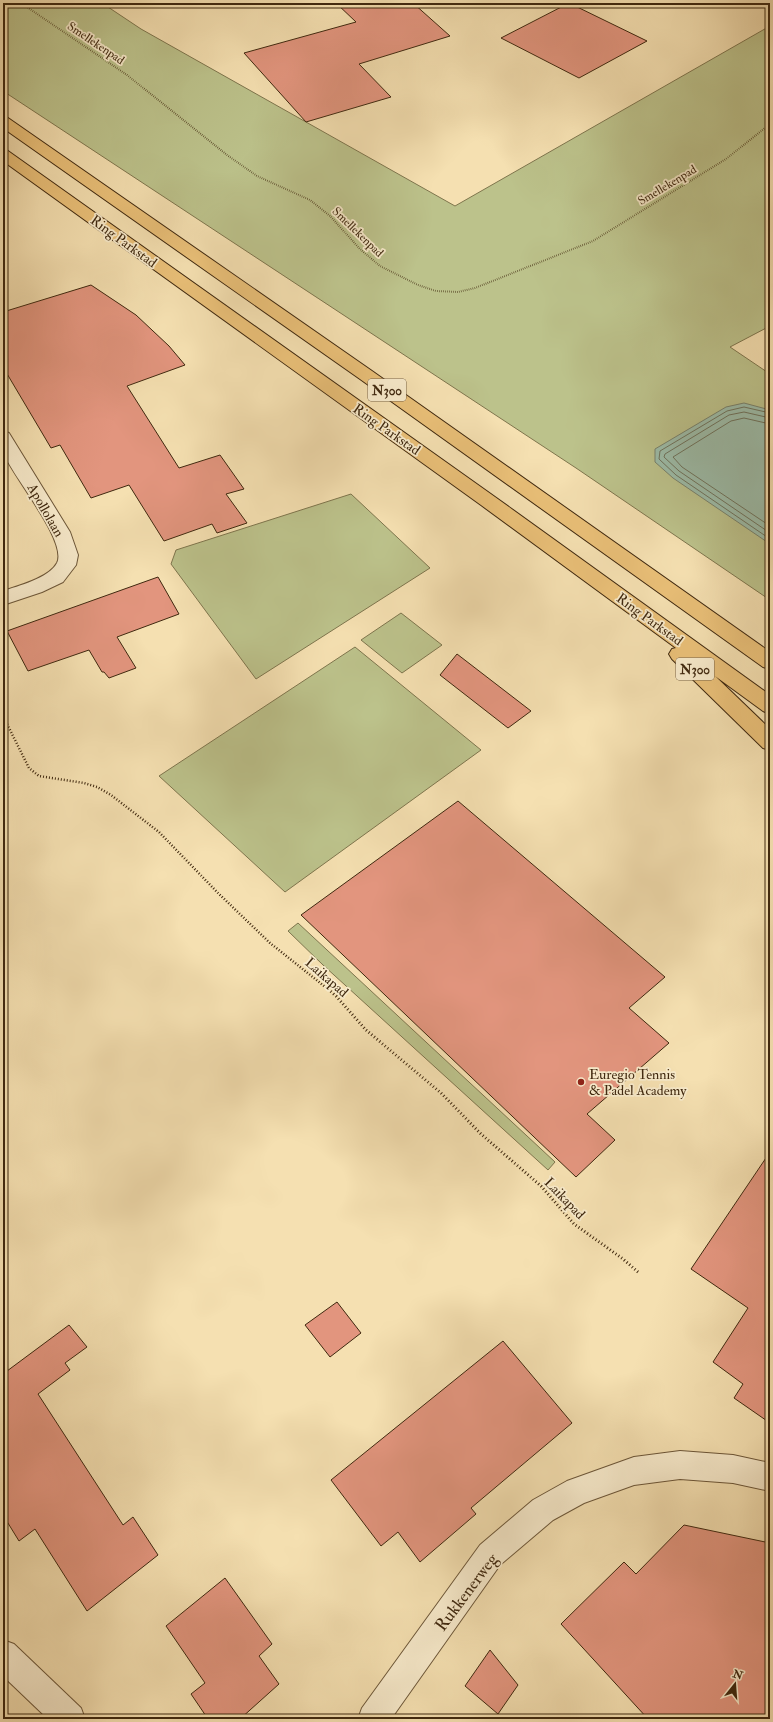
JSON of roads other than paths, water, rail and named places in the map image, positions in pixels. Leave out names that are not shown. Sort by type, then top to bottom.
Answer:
[{"type":"highway","name":"Ring Parkstad","points":[[3,121],[366,375],[770,662]]},
{"type":"highway","name":"Ring Parkstad","points":[[3,154],[770,706]]},
{"type":"highway","name":"N300","points":[[619,596],[770,742]]},
{"type":"street","name":"Apollolaan","points":[[3,437],[61,532],[68,555],[66,565],[56,577],[35,587],[3,598]]},
{"type":"street","name":"Rukkenerweg","points":[[373,1719],[490,1555],[542,1510],[577,1491],[634,1471],[680,1465],[733,1469],[770,1477]]},
{"type":"street","points":[[3,1655],[70,1719]]},
{"type":"water","points":[[744,403],[770,410],[770,544],[673,478],[655,462],[655,449],[726,407]]},
{"type":"place","name":"Euregio Tennis & Padel Academy","points":[[581,1082]]}]
